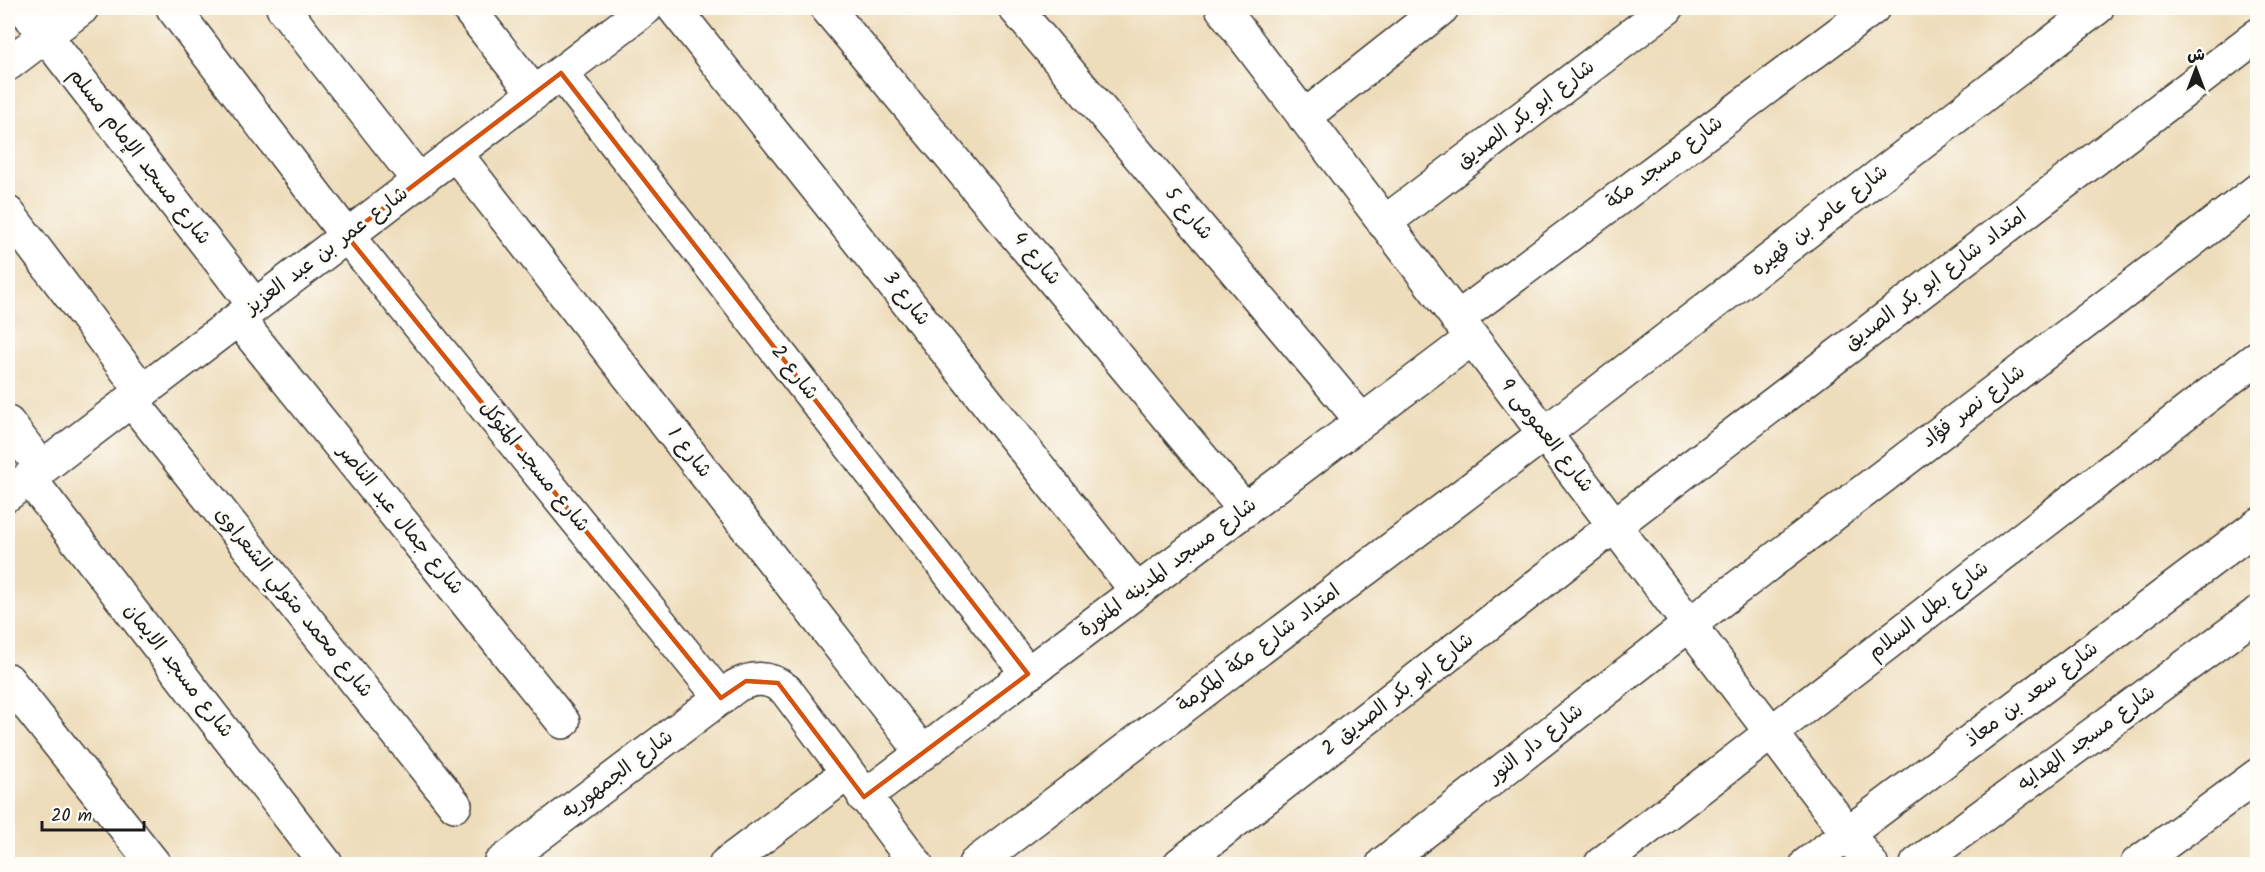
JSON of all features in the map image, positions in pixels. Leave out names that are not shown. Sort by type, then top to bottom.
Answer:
[{"type":"street","name":"شارع مسجد الإمام مسلم","points":[[24,8],[246,312]]},
{"type":"street","points":[[8,64],[82,8]]},
{"type":"street","name":"شارع مسجد المتوكل","points":[[173,8],[347,236],[729,692]]},
{"type":"street","points":[[283,8],[419,181]]},
{"type":"street","points":[[468,8],[534,93]]},
{"type":"street","name":"شارع عمر بن عبد العزيز","points":[[26,480],[645,8]]},
{"type":"street","name":"شارع 3","points":[[674,8],[1137,591]]},
{"type":"street","name":"شارع 4","points":[[827,8],[1245,510]]},
{"type":"street","name":"شارع 5","points":[[1015,8],[1362,421]]},
{"type":"street","points":[[1304,117],[1442,8]]},
{"type":"street","name":"شارع ابو بكر الصديق","points":[[1384,223],[1667,8]]},
{"type":"street","name":"شارع مسجد مكة","points":[[1464,329],[1873,8]]},
{"type":"street","name":"شارع عامر بن فهيره","points":[[1544,434],[2097,8]]},
{"type":"street","name":"شارع العمومى 9","points":[[1238,13],[1304,117],[1871,864]]},
{"type":"street","name":"امتداد شارع ابو بكر الصديق","points":[[1615,525],[2258,35]]},
{"type":"street","name":"شارع 2","points":[[561,73],[1028,674]]},
{"type":"street","name":"شارع 1","points":[[455,153],[923,753]]},
{"type":"street","name":"شارع نصر فؤاد","points":[[1690,624],[2258,190]]},
{"type":"street","name":"شارع محمد متولي الشعراوى","points":[[8,213],[137,396],[455,805]]},
{"type":"street","name":"شارع جمال عبد الناصر","points":[[246,312],[563,722]]},
{"type":"street","name":"شارع مسجد المدينه المنورة","points":[[726,864],[855,785],[923,753],[1362,421],[1464,329]]},
{"type":"street","name":"شارع بطل السلام","points":[[1601,864],[2258,357]]},
{"type":"street","name":"شارع مسجد الايمان","points":[[8,423],[26,480],[326,864]]},
{"type":"street","name":"امتداد شارع مكة المكرمة","points":[[975,864],[1544,434]]},
{"type":"street","name":"شارع ابو بكر الصديق 2","points":[[1180,864],[1615,525]]},
{"type":"street","name":"شارع سعد بن معاذ","points":[[1807,864],[2258,525]]},
{"type":"street","name":"شارع مسجد الهدايه","points":[[1917,864],[2258,613]]},
{"type":"street","name":"شارع دار النور","points":[[1383,864],[1690,624]]},
{"type":"street","points":[[729,692],[746,681],[768,679],[786,690],[916,864]]},
{"type":"street","points":[[8,680],[154,864]]},
{"type":"street","name":"شارع الجمهوريه","points":[[500,864],[729,692]]},
{"type":"street","points":[[2137,864],[2258,775]]},
{"type":"highlighted area","points":[[561,73],[1028,674],[864,797],[778,683],[746,681],[721,698],[347,236]]}]
